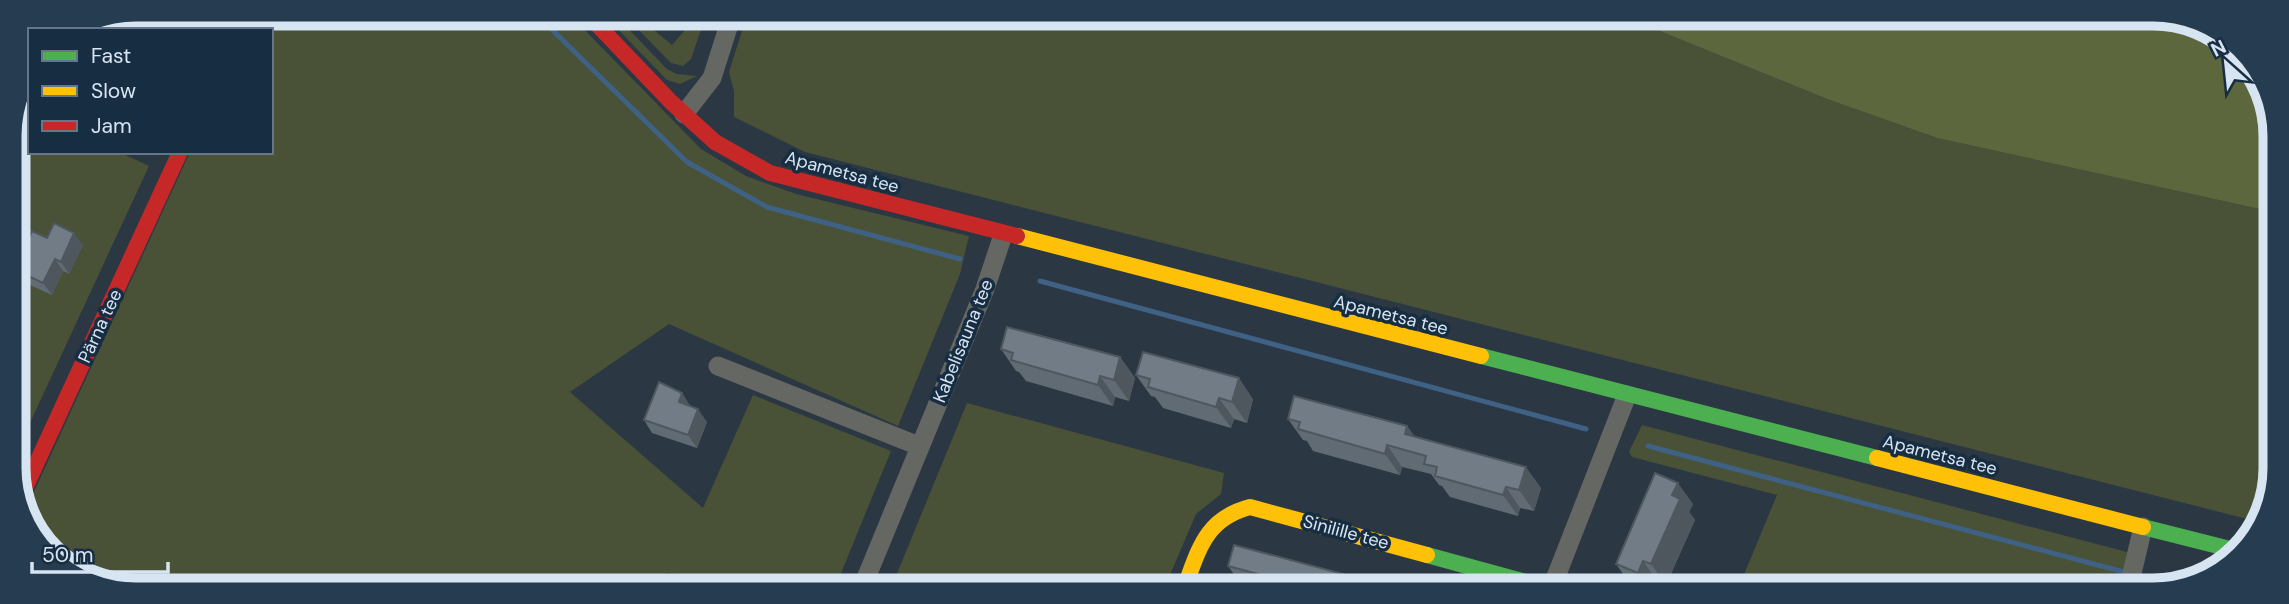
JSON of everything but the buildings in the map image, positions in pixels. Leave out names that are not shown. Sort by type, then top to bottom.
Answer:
[{"type":"street","name":"Apametsa tee","points":[[599,26],[715,142],[770,173],[1627,396],[2227,548]]},
{"type":"street","points":[[684,114],[712,78],[729,26]]},
{"type":"street","name":"Pärna tee","points":[[27,483],[179,154]]},
{"type":"street","name":"Kabelisauna tee","points":[[866,578],[985,289],[1003,235]]},
{"type":"street","points":[[718,366],[919,446]]},
{"type":"street","name":"Sinilille tee","points":[[1555,578],[1627,396]]},
{"type":"street","name":"Sinilille tee","points":[[1188,578],[1206,535],[1217,519],[1234,509],[1250,507],[1514,578]]},
{"type":"street","points":[[2131,578],[2143,527]]},
{"type":"green space","points":[[581,26],[701,149],[746,176],[796,194],[969,236],[960,274],[898,426],[669,324],[570,392],[703,508],[753,395],[891,451],[839,578],[722,578],[666,573],[663,578],[137,578],[101,572],[75,559],[59,545],[41,523],[31,498],[189,154],[273,154],[273,28],[247,28]]},
{"type":"green space","points":[[615,26],[626,26],[667,69],[677,74],[697,76],[680,84],[667,80]]},
{"type":"green space","points":[[635,26],[649,26],[672,45],[688,26],[702,26],[691,59],[683,66],[671,63]]},
{"type":"green space","points":[[744,26],[1648,26],[1827,99],[1937,138],[2263,210],[2261,489],[2250,520],[805,152],[734,117],[734,91],[729,72]]},
{"type":"green space","points":[[1648,26],[2152,26],[2188,32],[2220,49],[2240,69],[2257,101],[2263,137],[2263,210],[1937,138],[1827,99]]},
{"type":"green space","points":[[28,118],[28,154],[123,154],[149,166],[26,431]]},
{"type":"green space","points":[[967,403],[1224,473],[1221,494],[1196,514],[1169,578],[895,578]]},
{"type":"green space","points":[[1642,425],[2127,552],[2126,567],[2117,578],[2053,574],[2050,578],[1743,578],[1777,495],[1632,457],[1629,452]]},
{"type":"waterway","points":[[548,26],[687,162],[767,207],[960,259]]},
{"type":"waterway","points":[[1040,281],[1586,429]]},
{"type":"waterway","points":[[1648,446],[2147,578]]},
{"type":"traffic: fast","points":[[1481,356],[1877,458]]},
{"type":"traffic: fast","points":[[2143,527],[2227,548]]},
{"type":"traffic: fast","points":[[1427,555],[1511,578]]},
{"type":"traffic: slow","points":[[1017,236],[1481,356]]},
{"type":"traffic: slow","points":[[1877,458],[2143,527]]},
{"type":"traffic: slow","points":[[1188,578],[1200,549],[1213,528],[1235,512],[1250,507],[1427,555]]},
{"type":"traffic: jam","points":[[598,26],[672,103],[715,142],[770,173],[1017,236]]},
{"type":"traffic: jam","points":[[27,483],[179,154]]}]
